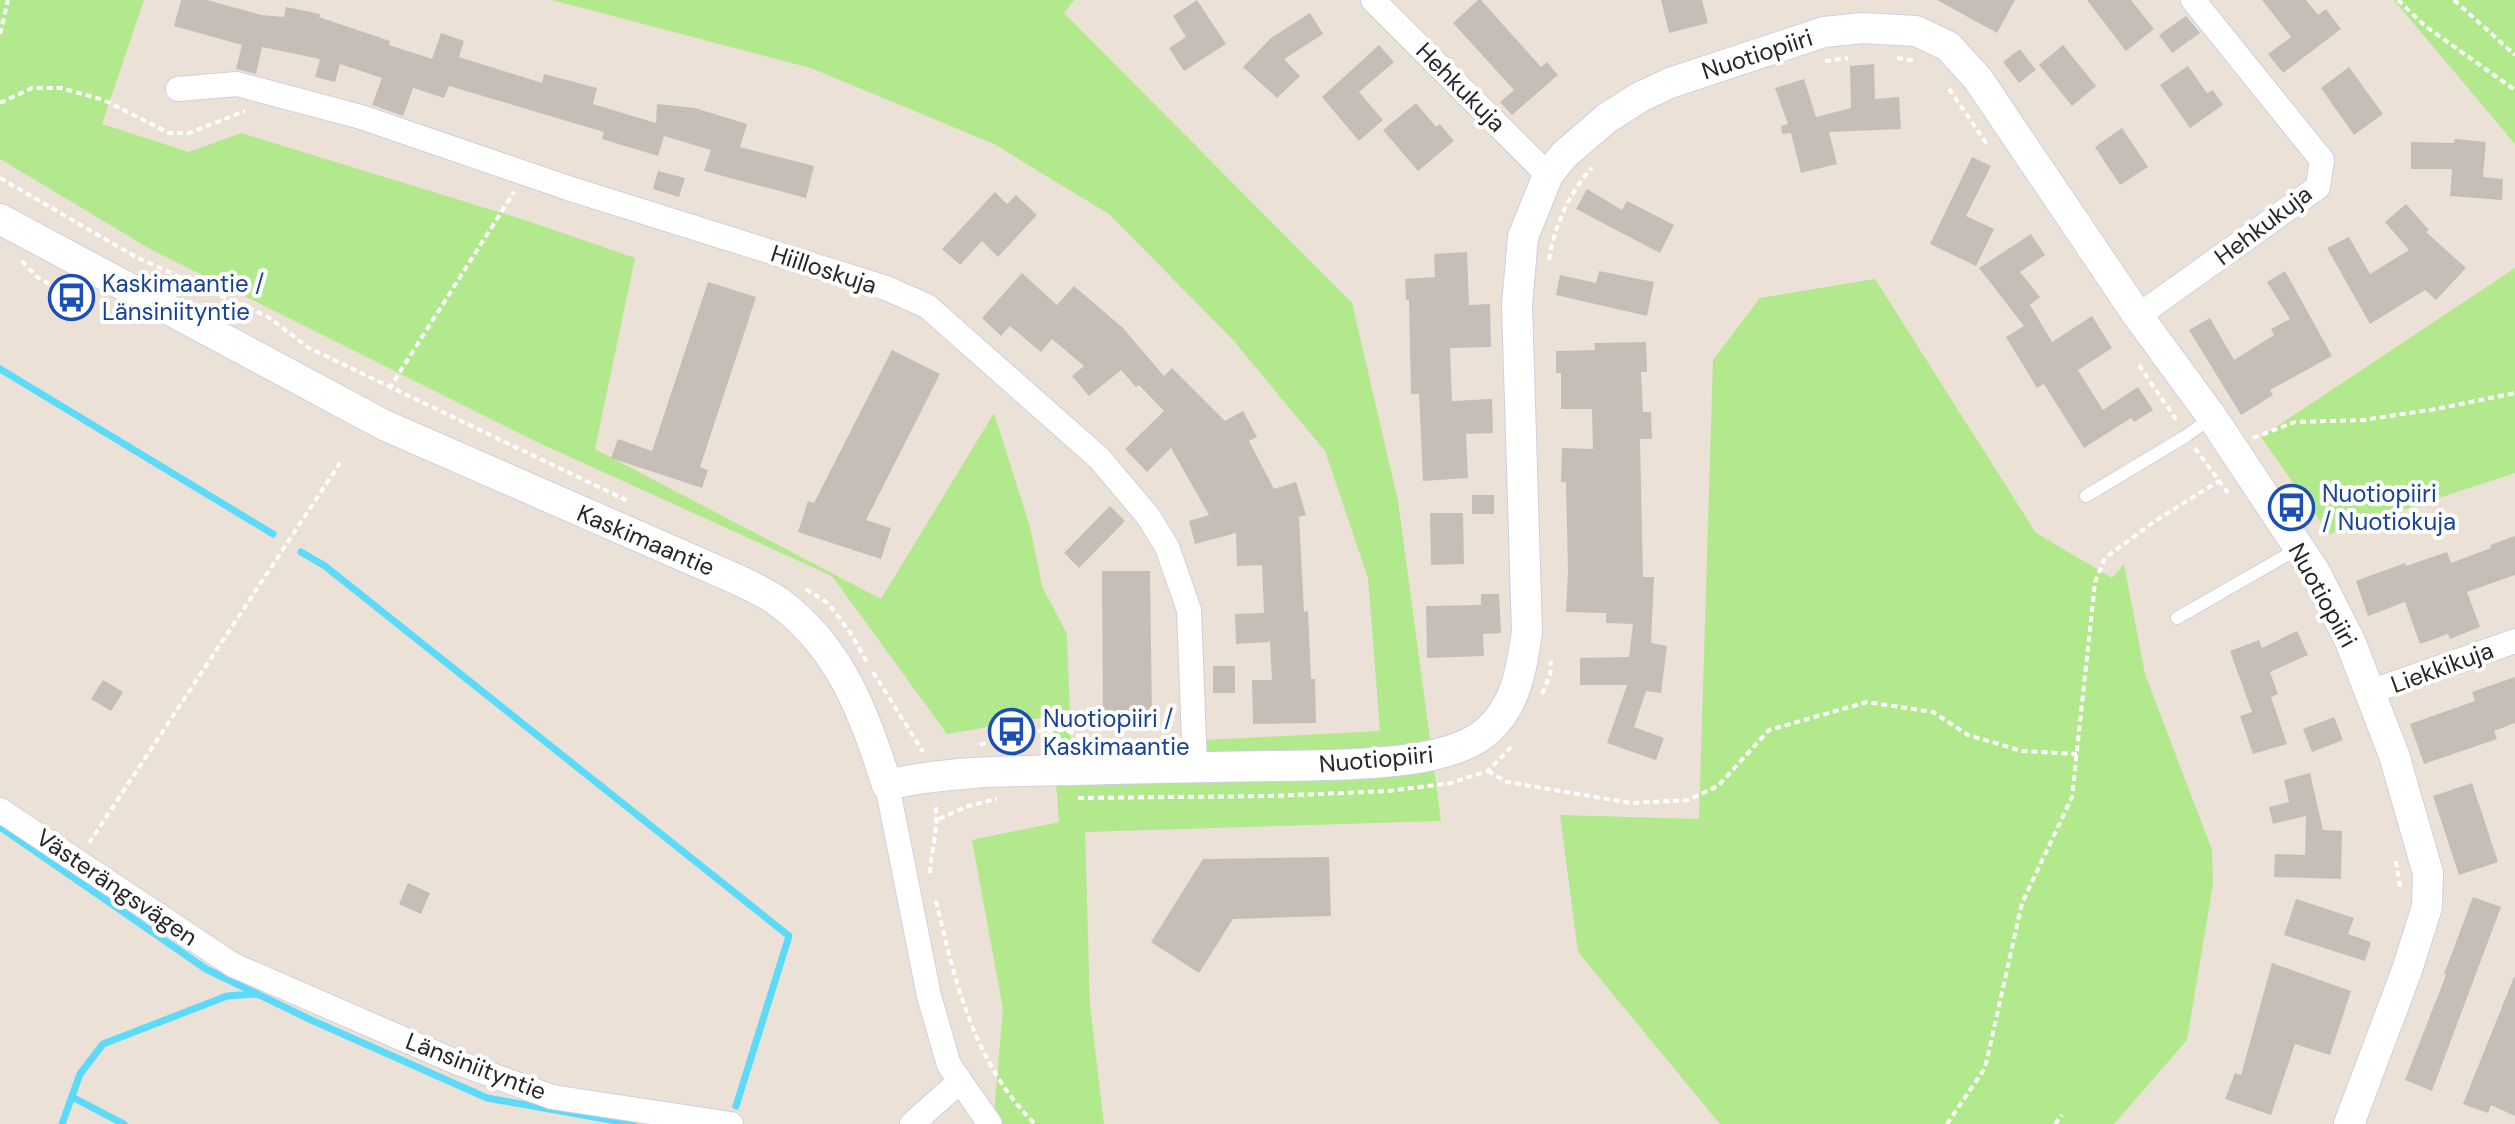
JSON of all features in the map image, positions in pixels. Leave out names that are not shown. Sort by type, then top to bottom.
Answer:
[{"type":"street","name":"Hehkukuja","points":[[1373,0],[1548,175]]},
{"type":"street","name":"Hehkukuja","points":[[2138,316],[2318,187],[2322,160],[2193,0]]},
{"type":"street","name":"Nuotiopiiri","points":[[887,785],[929,776],[1335,765],[1423,757],[1452,751],[1479,737],[1509,706],[1521,673],[1527,632],[1518,270],[1523,237],[1548,175],[1564,155],[1607,118],[1670,83],[1824,32],[1863,28],[1916,31],[1948,46],[1978,79],[2138,316],[2212,417],[2315,572],[2350,641],[2394,755],[2428,873],[2427,907],[2407,970],[2349,1124]]},
{"type":"street","name":"Hiilloskuja","points":[[178,89],[237,84],[361,117],[886,288],[927,306],[1099,458],[1148,516],[1167,547],[1189,610],[1195,767]]},
{"type":"street","name":"Kaskimaantie","points":[[0,219],[384,425],[736,579],[779,602],[818,638],[846,678],[868,725],[887,785],[929,996],[949,1065],[990,1124]]},
{"type":"street","name":"Liekkikuja","points":[[2370,692],[2515,641]]},
{"type":"street","name":"Västerängsvägen","points":[[0,810],[233,965]]},
{"type":"street","name":"Länsiniityntie","points":[[233,965],[456,1062],[552,1097],[731,1124]]},
{"type":"street","points":[[912,1124],[959,1082]]},
{"type":"lane","points":[[2086,496],[2212,417]]},
{"type":"lane","points":[[2177,618],[2299,548]]},
{"type":"path","points":[[0,34],[8,0]]},
{"type":"path","points":[[2398,0],[2425,26],[2515,90]]},
{"type":"path","points":[[2454,0],[2515,55]]},
{"type":"path","points":[[1813,65],[1850,58]]},
{"type":"path","points":[[1893,58],[1919,62]]},
{"type":"path","points":[[1946,85],[1990,147]]},
{"type":"path","points":[[0,103],[32,88],[61,88],[104,100],[169,133],[189,133],[244,111],[259,114]]},
{"type":"path","points":[[1547,273],[1552,243],[1570,198],[1595,165]]},
{"type":"path","points":[[389,389],[526,173]]},
{"type":"path","points":[[16,256],[37,277],[71,297]]},
{"type":"path","points":[[2133,356],[2186,436],[2233,498]]},
{"type":"path","points":[[2250,439],[2295,422],[2363,420],[2515,393]]},
{"type":"path","points":[[77,862],[340,463]]},
{"type":"path","points":[[1947,1124],[1985,1068],[2022,903],[2072,797],[2095,582],[2105,558],[2155,521],[2219,481]]},
{"type":"path","points":[[1541,699],[1550,675],[1551,661]]},
{"type":"path","points":[[1488,771],[1507,782],[1631,803],[1688,800],[1718,786],[1769,730],[1867,702],[1933,712],[1968,735],[2022,751],[2077,754]]},
{"type":"path","points":[[973,746],[1012,732],[1066,730],[1107,748]]},
{"type":"path","points":[[1077,798],[1368,794],[1451,783],[1488,771],[1519,736]]},
{"type":"path","points":[[939,819],[968,806],[999,799]]},
{"type":"path","points":[[2394,849],[2401,892]]},
{"type":"path","points":[[933,889],[957,989],[976,1037],[1006,1090],[1035,1124]]},
{"type":"path","points":[[2055,1124],[2062,1115]]},
{"type":"green space","points":[[0,0],[144,0],[102,124],[189,152],[241,133],[525,220],[635,258],[595,449],[881,599],[994,413],[1030,527],[1042,586],[1067,634],[1071,747],[1380,731],[1368,578],[1325,451],[1233,340],[1109,214],[994,144],[811,68],[552,0],[1074,0],[1064,13],[1352,303],[1398,501],[1441,821],[1085,832],[1090,1006],[1104,1124],[993,1124],[1003,1009],[972,840],[1059,822],[1051,716],[947,734],[832,576],[535,441],[150,249],[0,159]]},
{"type":"green space","points":[[2394,0],[2515,0],[2515,144]]},
{"type":"green space","points":[[2515,268],[2515,473],[2329,534],[2261,437]]},
{"type":"green space","points":[[1875,279],[2036,533],[2112,578],[2124,564],[2145,674],[2212,850],[2213,884],[2187,1040],[2114,1124],[1720,1124],[1578,952],[1560,815],[1699,819],[1713,360],[1760,298]]},
{"type":"building","points":[[181,0],[207,0],[261,15],[284,17],[286,7],[320,14],[319,17],[432,59],[441,33],[464,41],[459,57],[542,83],[544,74],[597,88],[593,104],[656,123],[657,104],[695,108],[747,124],[740,147],[814,166],[806,198],[704,171],[711,150],[664,136],[658,156],[602,139],[604,132],[449,86],[444,98],[413,88],[403,116],[372,105],[382,78],[340,64],[335,82],[315,77],[320,59],[262,47],[256,74],[236,69],[242,45],[174,26]]},
{"type":"building","points":[[1197,0],[1226,44],[1184,71],[1169,48],[1186,37],[1173,16]]},
{"type":"building","points":[[1478,0],[1541,67],[1547,62],[1558,75],[1512,115],[1500,102],[1514,90],[1453,23]]},
{"type":"building","points":[[1661,0],[1702,0],[1708,23],[1669,33]]},
{"type":"building","points":[[1937,0],[2015,0],[1997,33]]},
{"type":"building","points":[[2087,0],[2131,0],[2154,29],[2126,51]]},
{"type":"building","points":[[2262,0],[2306,0],[2318,15],[2326,9],[2341,29],[2283,73],[2268,54],[2291,37]]},
{"type":"building","points":[[1310,13],[1323,34],[1284,59],[1300,76],[1277,98],[1243,67],[1271,38]]},
{"type":"building","points":[[2186,16],[2200,33],[2172,53],[2159,35]]},
{"type":"building","points":[[1379,45],[1394,62],[1359,92],[1383,120],[1359,141],[1322,97]]},
{"type":"building","points":[[2063,45],[2096,86],[2072,106],[2039,65]]},
{"type":"building","points":[[2020,49],[2036,70],[2019,83],[2003,62]]},
{"type":"building","points":[[1874,64],[1875,99],[1899,97],[1901,129],[1829,132],[1837,164],[1801,173],[1791,133],[1782,134],[1781,126],[1788,124],[1775,88],[1804,79],[1816,117],[1851,108],[1850,66]]},
{"type":"building","points":[[2188,66],[2207,93],[2213,90],[2223,105],[2190,128],[2160,85]]},
{"type":"building","points":[[2349,67],[2383,114],[2354,135],[2321,88]]},
{"type":"building","points":[[1416,103],[1436,127],[1440,124],[1454,141],[1418,171],[1383,130]]},
{"type":"building","points":[[2122,128],[2148,167],[2120,185],[2095,147]]},
{"type":"building","points":[[2455,139],[2486,142],[2483,177],[2503,179],[2502,200],[2450,196],[2452,169],[2411,169],[2411,142],[2454,143]]},
{"type":"building","points":[[1972,157],[1991,166],[1966,216],[1994,229],[1976,266],[1930,244]]},
{"type":"building","points":[[658,171],[685,178],[679,197],[653,189]]},
{"type":"building","points":[[1587,189],[1622,210],[1627,201],[1674,225],[1660,253],[1576,209]]},
{"type":"building","points":[[995,192],[1007,204],[1016,195],[1037,215],[998,257],[982,241],[960,265],[942,249]]},
{"type":"building","points":[[2406,204],[2429,230],[2426,232],[2466,268],[2436,300],[2425,290],[2370,324],[2327,248],[2349,237],[2370,274],[2409,250],[2385,222]]},
{"type":"building","points":[[2031,234],[2045,255],[2020,272],[2040,297],[2030,305],[2052,342],[2092,316],[2112,348],[2078,370],[2103,410],[2138,387],[2153,410],[2134,422],[2131,418],[2084,448],[2044,384],[2037,388],[2006,337],[2024,326],[1979,268]]},
{"type":"building","points":[[1467,252],[1469,305],[1490,304],[1491,347],[1450,348],[1452,401],[1492,399],[1493,433],[1466,434],[1468,478],[1423,481],[1419,394],[1411,394],[1409,300],[1406,300],[1405,279],[1435,277],[1434,254]]},
{"type":"building","points":[[1599,271],[1654,282],[1647,316],[1556,295],[1560,275],[1596,283]]},
{"type":"building","points":[[2285,271],[2332,356],[2270,390],[2273,395],[2241,415],[2189,330],[2210,318],[2234,360],[2274,335],[2271,329],[2290,319],[2267,282]]},
{"type":"building","points":[[1022,273],[1057,305],[1074,286],[1123,328],[1164,376],[1172,368],[1225,421],[1243,411],[1257,437],[1249,441],[1274,489],[1296,482],[1306,515],[1299,517],[1304,612],[1308,611],[1316,723],[1253,724],[1252,680],[1272,680],[1270,642],[1236,644],[1235,614],[1264,613],[1262,565],[1237,566],[1236,533],[1195,544],[1189,521],[1209,515],[1171,448],[1147,472],[1125,449],[1164,411],[1121,370],[1089,396],[1072,376],[1084,366],[1052,339],[1041,352],[1010,326],[1001,336],[982,318]]},
{"type":"building","points":[[708,282],[756,297],[700,467],[708,470],[702,488],[611,458],[618,439],[652,451]]},
{"type":"building","points":[[1646,342],[1647,372],[1641,372],[1643,412],[1651,412],[1652,439],[1640,439],[1643,577],[1654,577],[1651,643],[1667,646],[1661,693],[1646,691],[1634,727],[1664,738],[1656,760],[1607,743],[1627,685],[1580,685],[1580,658],[1629,657],[1633,624],[1606,623],[1606,613],[1566,612],[1566,482],[1561,482],[1562,448],[1593,449],[1592,409],[1561,409],[1561,373],[1556,373],[1556,351],[1595,350],[1594,343]]},
{"type":"building","points":[[892,350],[940,374],[866,520],[891,528],[881,559],[798,532],[808,501],[814,503]]},
{"type":"building","points":[[1472,495],[1494,495],[1494,514],[1472,514]]},
{"type":"building","points":[[1110,506],[1125,521],[1079,568],[1064,553]]},
{"type":"building","points":[[1430,513],[1463,513],[1464,564],[1431,565]]},
{"type":"building","points":[[2515,536],[2515,575],[2467,592],[2480,627],[2450,639],[2448,634],[2420,644],[2405,602],[2368,616],[2356,581],[2447,552],[2451,563]]},
{"type":"building","points":[[1102,571],[1150,571],[1152,721],[1103,721]]},
{"type":"building","points":[[1481,594],[1499,594],[1501,633],[1483,634],[1484,656],[1427,658],[1426,606],[1481,605]]},
{"type":"building","points":[[2297,631],[2308,655],[2270,672],[2278,694],[2271,697],[2287,744],[2253,754],[2240,716],[2252,712],[2230,651],[2259,640],[2262,648]]},
{"type":"building","points":[[1213,666],[1235,666],[1235,693],[1213,693]]},
{"type":"building","points":[[2515,677],[2515,723],[2494,731],[2497,739],[2424,764],[2410,724],[2475,701],[2472,692]]},
{"type":"building","points":[[103,680],[123,692],[111,711],[91,699]]},
{"type":"building","points":[[2334,717],[2343,740],[2312,752],[2303,729]]},
{"type":"building","points":[[2310,773],[2323,830],[2342,831],[2341,879],[2274,877],[2275,854],[2305,855],[2306,816],[2273,824],[2269,807],[2289,802],[2284,780]]},
{"type":"building","points":[[2472,783],[2498,862],[2459,875],[2433,796]]},
{"type":"building","points":[[1329,857],[1331,916],[1233,919],[1199,973],[1151,942],[1203,859]]},
{"type":"building","points":[[408,883],[430,893],[421,914],[399,904]]},
{"type":"building","points":[[2473,897],[2501,907],[2432,1091],[2405,1080]]},
{"type":"building","points":[[2296,899],[2354,918],[2348,934],[2371,942],[2365,961],[2284,935]]},
{"type":"building","points":[[2272,963],[2351,991],[2330,1055],[2295,1044],[2271,1115],[2225,1099],[2235,1073],[2241,1075]]},
{"type":"building","points":[[2514,977],[2515,1116],[2491,1105],[2488,1113],[2463,1104]]},
{"type":"waterway","points":[[0,369],[273,534]]},
{"type":"waterway","points":[[301,552],[325,566],[789,936],[736,1106]]},
{"type":"waterway","points":[[0,827],[206,969],[309,1019],[487,1098],[633,1124]]},
{"type":"waterway","points":[[62,1124],[80,1074],[103,1044],[227,996],[257,994]]},
{"type":"waterway","points":[[72,1097],[124,1124]]},
{"type":"place","name":"Kaskimaantie / Länsiniityntie","points":[[71,297]]},
{"type":"place","name":"Nuotiopiiri / Nuotiokuja","points":[[2291,507]]},
{"type":"place","name":"Nuotiopiiri / Kaskimaantie","points":[[1012,732]]}]
